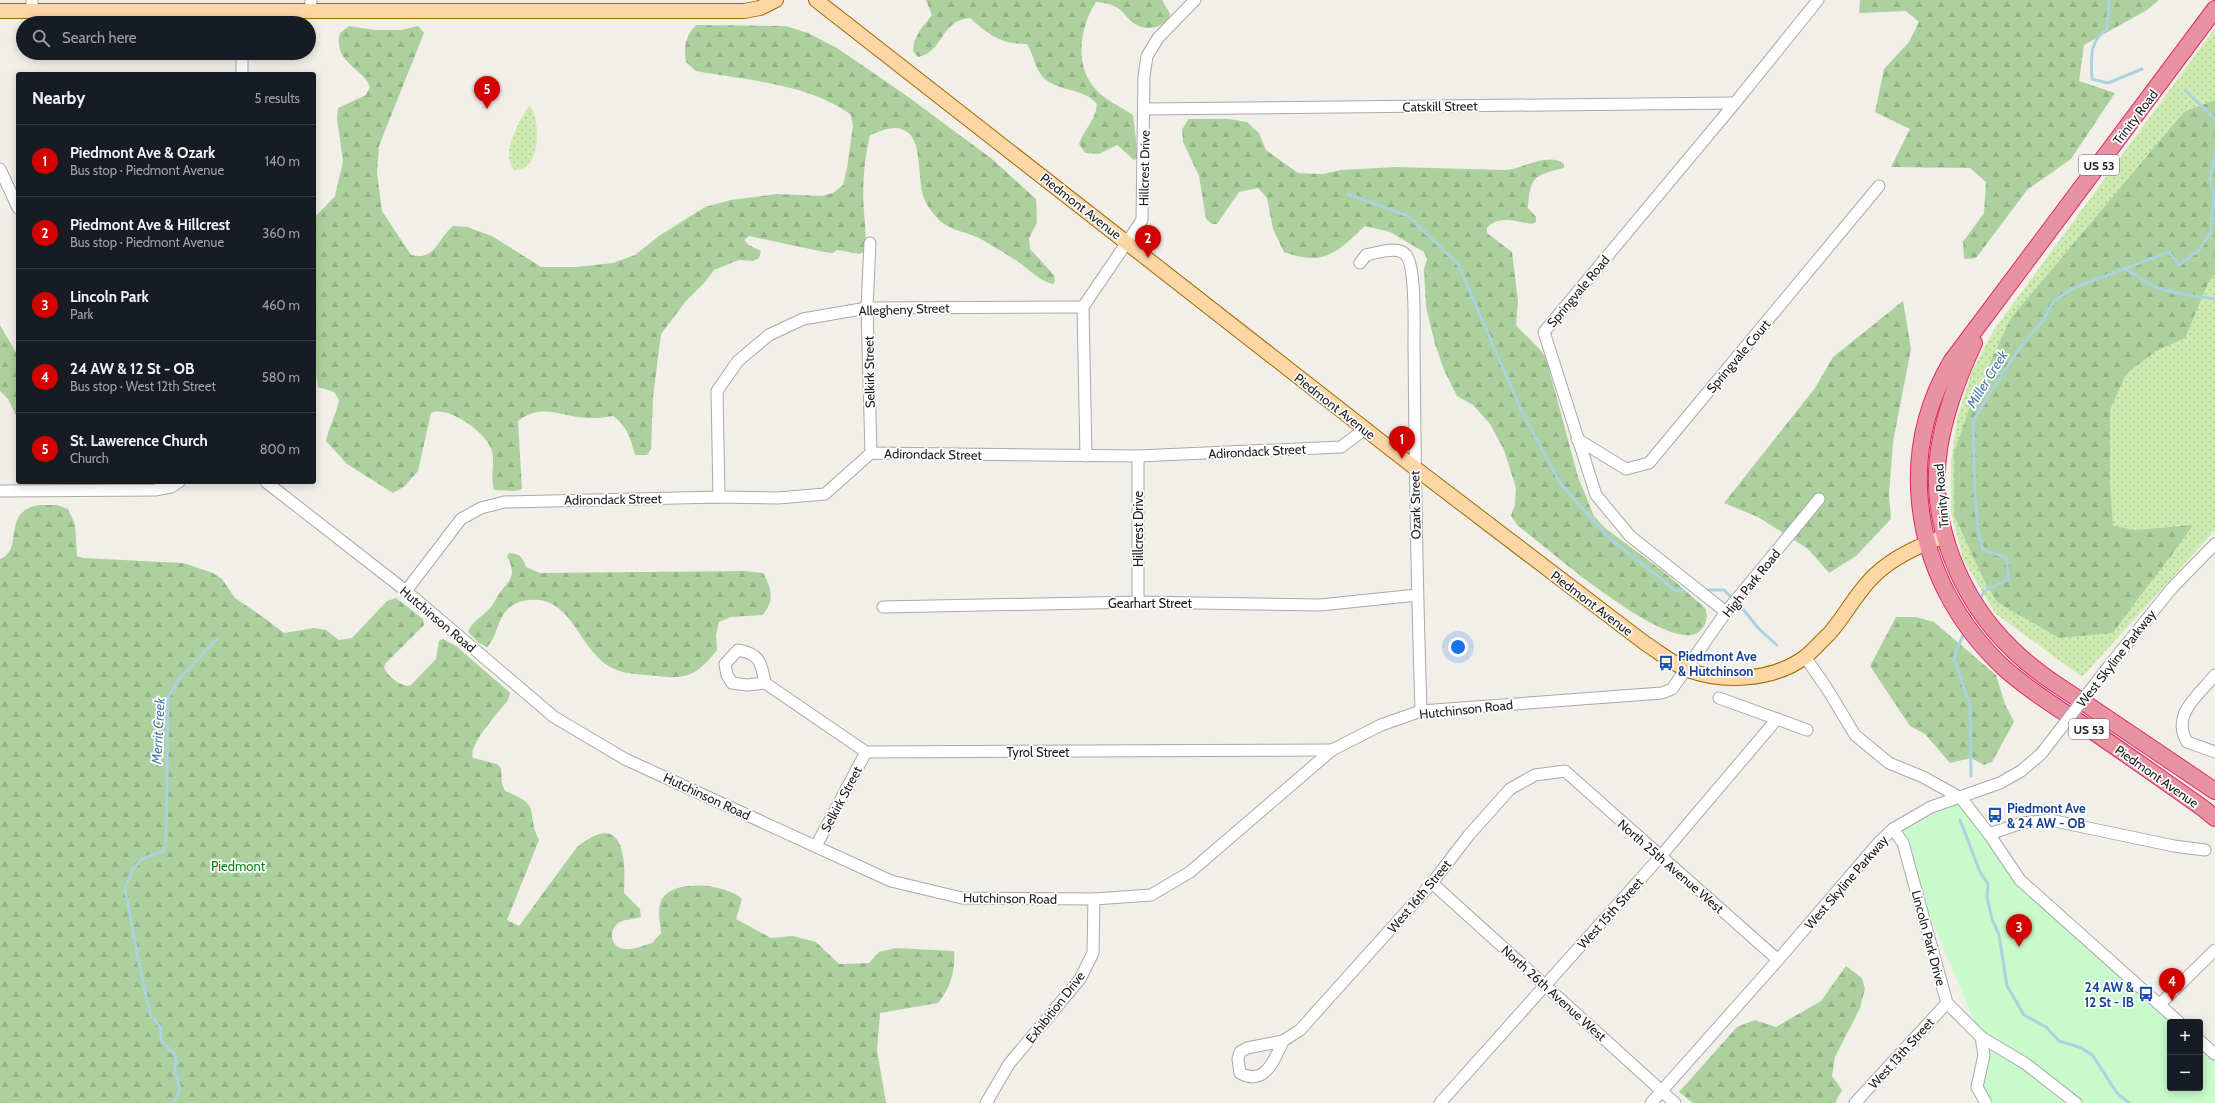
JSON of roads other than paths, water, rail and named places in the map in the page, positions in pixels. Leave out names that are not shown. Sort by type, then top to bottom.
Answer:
[{"type":"highway","name":"Trinity Road","points":[[1926,543],[1920,510],[1918,470],[1928,412],[1942,378],[1951,362],[2215,9]]},
{"type":"highway","name":"Trinity Road","points":[[1945,536],[1937,471],[1942,430],[1957,382],[1983,321]]},
{"type":"highway","name":"Piedmont Avenue","points":[[1945,536],[1955,566],[1976,606],[1996,633],[2032,666],[2215,792]]},
{"type":"highway","name":"Piedmont Avenue","points":[[1926,543],[1945,592],[1983,647],[2024,684],[2210,813]]},
{"type":"main road","points":[[248,16],[310,5],[744,11],[760,8],[776,0]]},
{"type":"main road","name":"Piedmont Avenue","points":[[816,0],[1414,468],[1646,644],[1687,669],[1716,677],[1738,678],[1773,671],[1805,657],[1830,632],[1876,574],[1892,561],[1926,543],[1945,536]]},
{"type":"main road","points":[[0,10],[32,5],[224,16]]},
{"type":"street","name":"Hillcrest Drive","points":[[1083,307],[1142,220],[1144,76],[1147,56],[1158,38],[1195,0]]},
{"type":"street","name":"Springvale Road","points":[[1726,612],[1630,536],[1596,495],[1577,440],[1544,332],[1735,104],[1818,0]]},
{"type":"street","points":[[242,60],[242,72]]},
{"type":"street","name":"Catskill Street","points":[[1144,109],[1735,104]]},
{"type":"street","points":[[0,169],[15,192]]},
{"type":"street","name":"Springvale Court","points":[[1577,440],[1626,469],[1650,463],[1878,186]]},
{"type":"street","name":"Selkirk Street","points":[[870,243],[867,308],[871,453]]},
{"type":"street","name":"Ozark Street","points":[[1360,263],[1366,255],[1388,251],[1401,251],[1407,255],[1411,268],[1414,309],[1414,468],[1421,711]]},
{"type":"street","points":[[1083,307],[1086,456]]},
{"type":"street","name":"Allegheny Street","points":[[719,497],[717,391],[738,361],[769,335],[803,319],[867,308],[1083,307]]},
{"type":"street","name":"Adirondack Street","points":[[406,592],[461,519],[481,508],[504,502],[719,497],[778,498],[825,494],[871,453],[1138,456],[1341,447],[1365,430]]},
{"type":"street","name":"Hillcrest Drive","points":[[1138,456],[1138,602]]},
{"type":"street","points":[[0,491],[155,490],[171,487],[176,484]]},
{"type":"street","name":"Hutchinson Road","points":[[269,484],[406,592],[554,717],[625,759],[890,881],[962,898],[1094,899],[1151,895],[1190,872],[1332,750],[1381,725],[1421,711],[1662,693],[1672,689],[1687,669]]},
{"type":"street","name":"High Park Road","points":[[1687,669],[1726,612],[1819,499]]},
{"type":"street","name":"West Skyline Parkway","points":[[1651,1103],[1778,960],[1880,841],[1893,829],[1931,807],[1961,798],[2000,783],[2021,771],[2041,754],[2172,588],[2215,544]]},
{"type":"street","name":"Gearhart Street","points":[[883,607],[1138,602],[1320,605],[1417,595]]},
{"type":"street","points":[[1805,657],[1826,687],[1855,735],[1889,763],[1923,777],[1961,798],[1989,834],[2020,880],[2176,1019]]},
{"type":"street","points":[[2215,676],[2184,712],[2181,732],[2187,742],[2215,752]]},
{"type":"street","points":[[765,683],[866,752]]},
{"type":"street","points":[[1719,698],[1807,730]]},
{"type":"street","name":"West 15th Street","points":[[1440,1103],[1660,857],[1777,719]]},
{"type":"street","name":"Tyrol Street","points":[[866,752],[1332,750]]},
{"type":"street","name":"Selkirk Street","points":[[816,846],[866,752]]},
{"type":"street","name":"North 25th Avenue West","points":[[1565,771],[1660,857],[1778,960]]},
{"type":"street","name":"West 16th Street","points":[[1283,1041],[1300,1030],[1432,883],[1469,835],[1510,788],[1535,775],[1565,771]]},
{"type":"street","points":[[2210,813],[2215,792]]},
{"type":"street","points":[[1989,834],[2022,823],[2050,820],[2174,846],[2205,850]]},
{"type":"street","name":"Lincoln Park Drive","points":[[1893,829],[1903,843],[1947,1003],[1981,1037],[2026,1064],[2076,1103]]},
{"type":"street","name":"North 26th Avenue West","points":[[1432,883],[1675,1103]]},
{"type":"street","name":"Exhibition Drive","points":[[986,1103],[1009,1064],[1080,979],[1093,953],[1094,899]]},
{"type":"street","points":[[2160,1004],[2215,950]]},
{"type":"street","name":"West 13th Street","points":[[1855,1103],[1947,1003]]},
{"type":"street","points":[[1981,1037],[1984,1055],[1977,1087],[1986,1103]]},
{"type":"street","points":[[2203,1043],[2215,1054]]},
{"type":"waterway","name":"Miller Creek","points":[[2109,0],[2107,29],[2097,39],[2092,51],[2092,79],[2108,83],[2142,69]]},
{"type":"waterway","name":"Miller Creek","points":[[2185,90],[2215,119]]},
{"type":"waterway","name":"Miller Creek","points":[[1980,600],[1984,591],[2009,579],[2006,557],[1983,550],[1978,530],[1975,497],[1973,421],[2023,343],[2043,321],[2053,302],[2071,289],[2169,252],[2179,265],[2199,250],[2211,232],[2214,199],[2210,176],[2215,155]]},
{"type":"waterway","points":[[1348,194],[1408,216],[1458,264],[1522,412],[1561,484],[1608,537],[1676,591],[1683,591]]},
{"type":"waterway","points":[[2124,268],[2155,287],[2176,293],[2215,299]]},
{"type":"waterway","points":[[1704,590],[1724,590],[1731,597]]},
{"type":"waterway","points":[[1742,608],[1759,629],[1777,645]]},
{"type":"waterway","name":"Miller Creek","points":[[1965,630],[1954,658],[1970,705],[1971,776]]},
{"type":"waterway","name":"Merrit Creek","points":[[166,842],[168,697],[180,678],[217,639]]},
{"type":"waterway","name":"Miller Creek","points":[[1960,820],[1980,872],[1988,884],[1987,897],[1992,919],[1999,935],[2007,986],[2024,1015],[2046,1027],[2059,1041],[2082,1048],[2093,1056],[2117,1093],[2129,1103]]},
{"type":"waterway","name":"Merrit Creek","points":[[140,969],[125,888],[133,869],[142,859],[164,851],[164,848]]},
{"type":"waterway","name":"Merrit Creek","points":[[141,972],[150,1014],[161,1028],[161,1040],[176,1056],[175,1072],[180,1089],[174,1103]]},
{"type":"place","name":"St. Lawerence Church","points":[[487,109]]},
{"type":"place","name":"Piedmont Ave & Hillcrest","points":[[1148,258]]},
{"type":"place","name":"Piedmont Ave & Ozark","points":[[1402,459]]},
{"type":"place","name":"Piedmont Ave & Hutchinson","points":[[1666,663]]},
{"type":"place","name":"Piedmont Ave & 24 AW - OB","points":[[1995,815]]},
{"type":"place","name":"Lincoln Park","points":[[2019,947]]},
{"type":"place","name":"24 AW & 12 St - IB","points":[[2146,994]]},
{"type":"place","name":"24 AW & 12 St - OB","points":[[2172,1001]]},
{"type":"park label","name":"Piedmont","points":[[238,866]]}]
